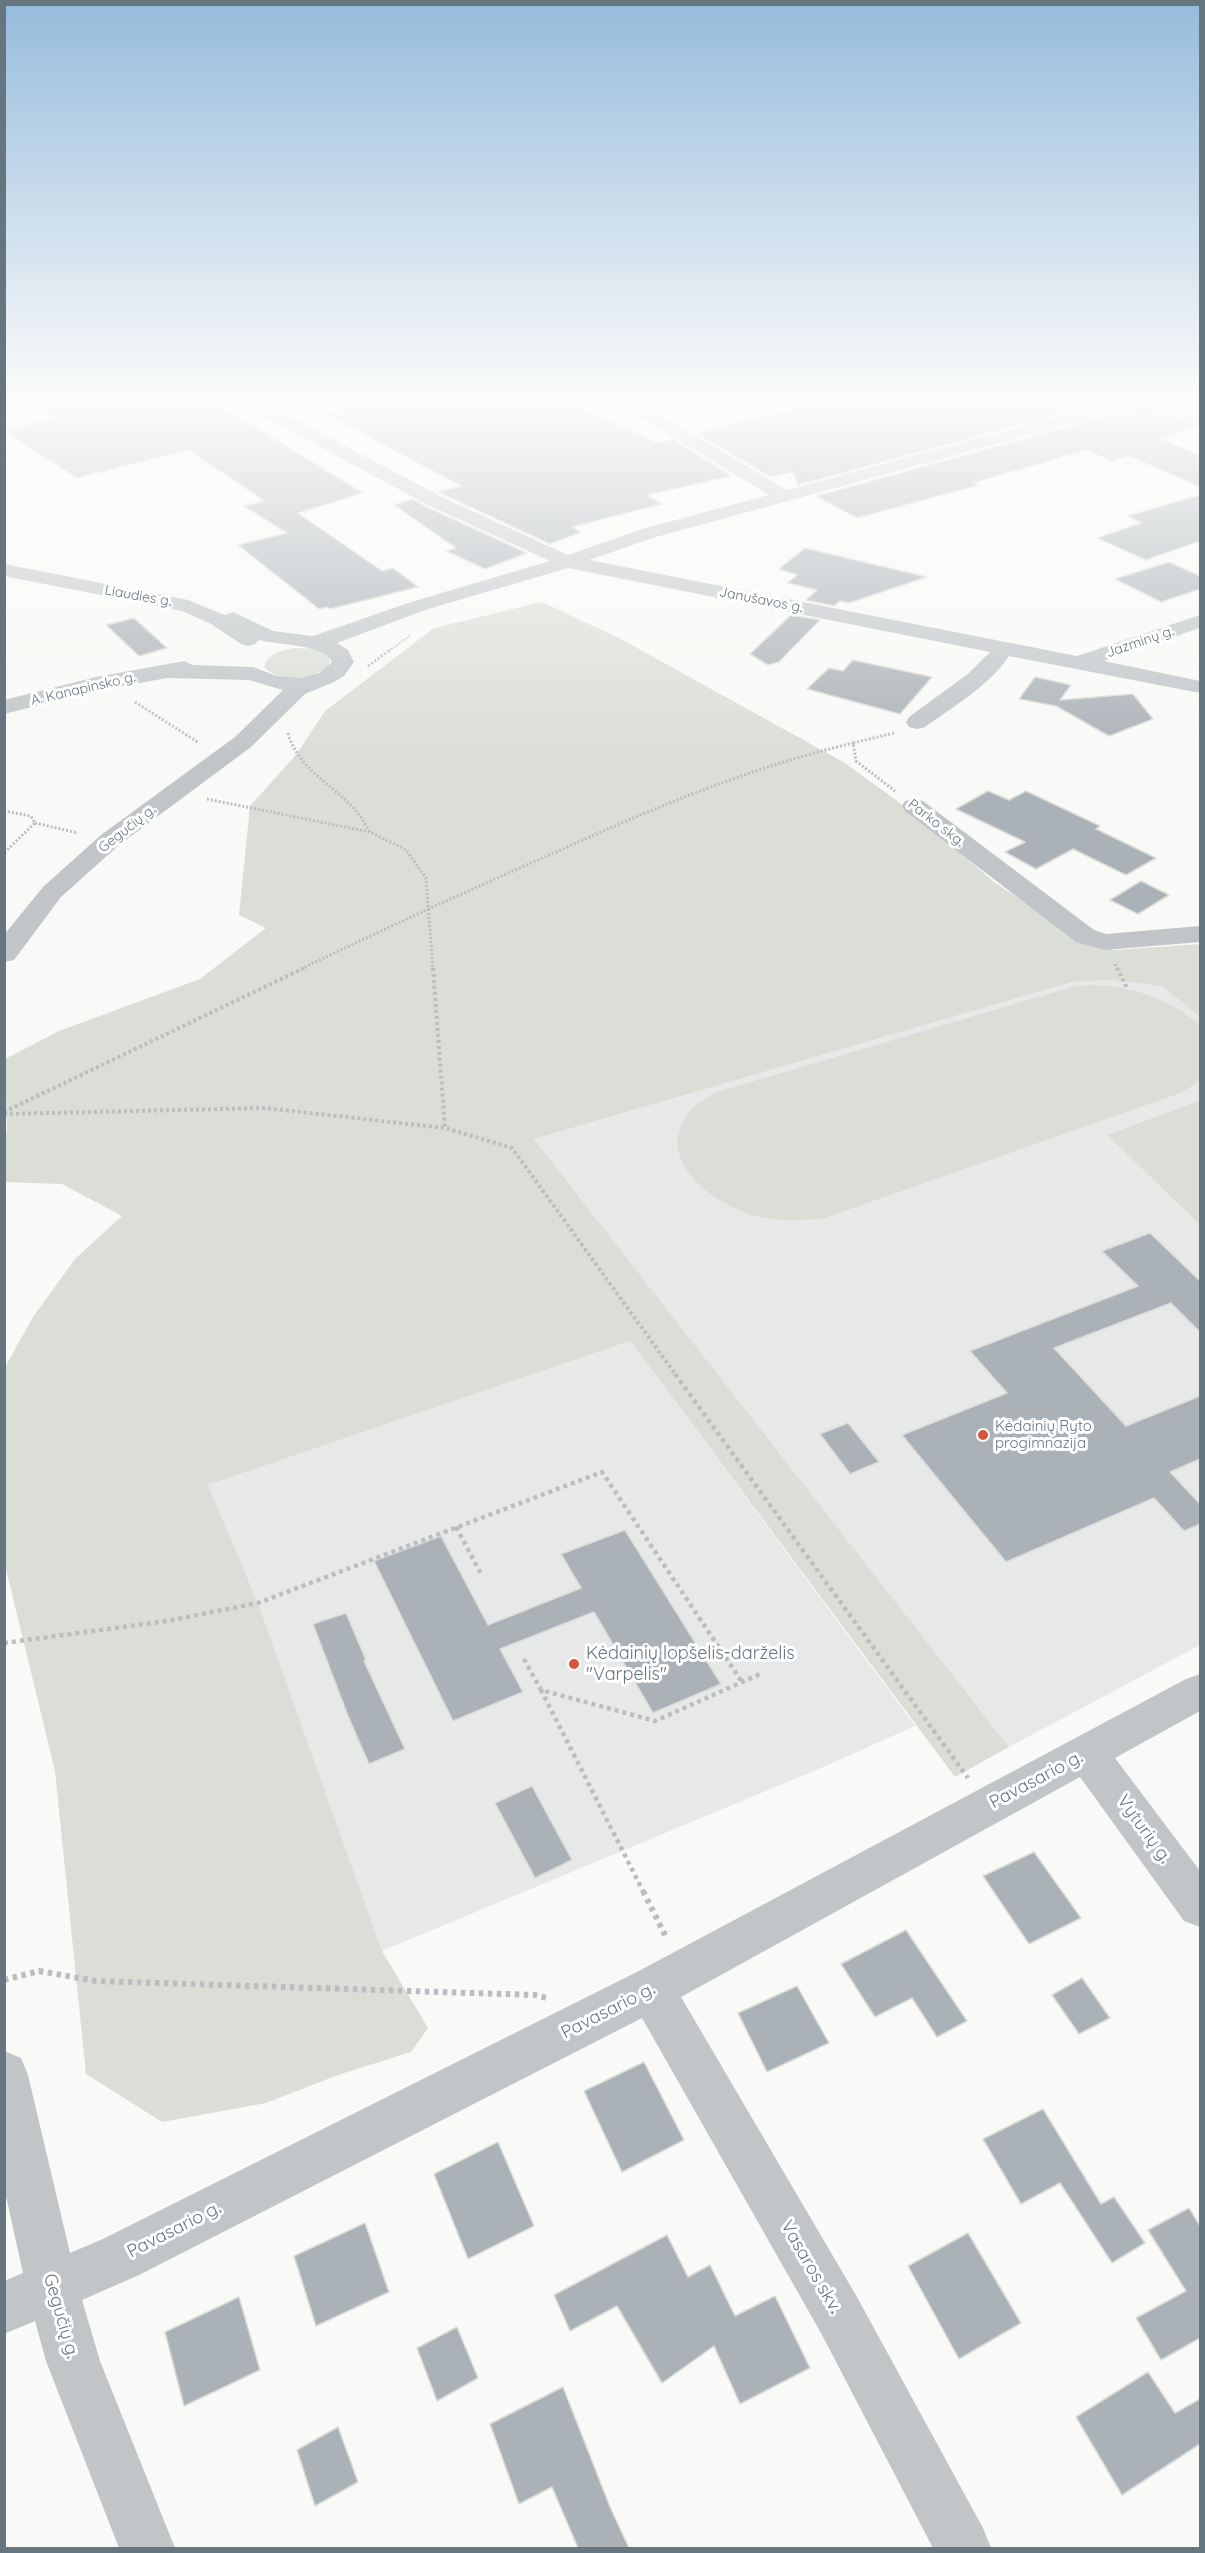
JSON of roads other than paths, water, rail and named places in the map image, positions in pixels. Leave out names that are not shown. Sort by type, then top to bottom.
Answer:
[{"type":"street","name":"Janušavos g.","points":[[477,520],[568,562],[1200,687]]},
{"type":"street","points":[[188,606],[277,628],[321,631],[394,614],[568,562],[649,533],[696,520]]},
{"type":"street","name":"Liaudies g.","points":[[4,570],[188,606],[218,620],[254,646],[258,666]]},
{"type":"street","points":[[163,671],[218,652],[228,644],[227,636],[188,606]]},
{"type":"street","points":[[258,666],[276,645],[342,635],[394,614]]},
{"type":"street","points":[[163,671],[258,666],[279,684],[308,683],[334,674],[341,667],[343,657],[355,641],[394,614]]},
{"type":"street","points":[[233,618],[263,635],[335,649],[343,657]]},
{"type":"street","name":"Jazminų g.","points":[[1079,662],[1200,621]]},
{"type":"street","points":[[917,722],[973,679],[1001,654],[1004,648]]},
{"type":"street","points":[[258,666],[275,722]]},
{"type":"street","name":"A. Kanapinsko g.","points":[[4,707],[163,671]]},
{"type":"street","name":"Gegučių g.","points":[[4,954],[52,892],[110,840],[243,742],[275,722],[297,689],[308,683]]},
{"type":"street","name":"Parko skg.","points":[[914,806],[1085,936],[1105,942],[1200,934]]},
{"type":"street","name":"Pavasario g.","points":[[4,2308],[132,2251],[605,2013],[1200,1691]]},
{"type":"street","name":"Vyturių g.","points":[[1088,1753],[1200,1906]]},
{"type":"street","name":"Vasaros skv.","points":[[667,1981],[839,2315],[963,2548]]},
{"type":"street","name":"Gegučių g.","points":[[4,2075],[52,2287],[73,2361],[147,2548]]},
{"type":"place","name":"Kėdainių Ryto progimnazija","points":[[983,1435]]},
{"type":"place","name":"Kėdainių lopšelis-darželis \"Varpelis\"","points":[[574,1664]]}]
